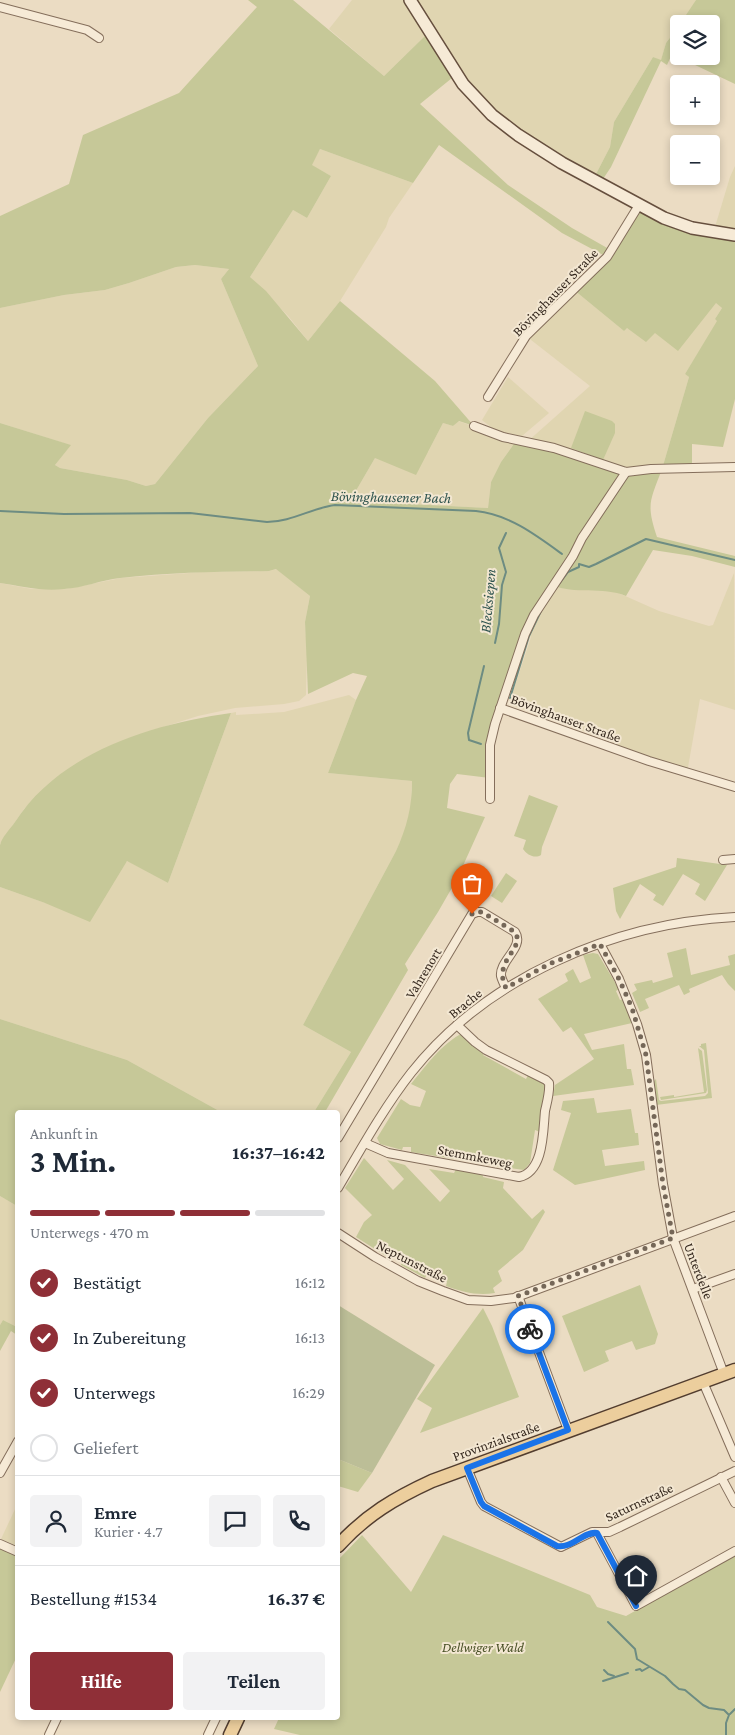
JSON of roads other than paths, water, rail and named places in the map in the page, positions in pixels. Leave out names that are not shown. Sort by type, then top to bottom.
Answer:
[{"type":"main road","name":"Provinzialstraße","points":[[340,1544],[356,1527],[381,1507],[432,1481],[729,1372]]},
{"type":"main road","points":[[230,1735],[237,1720]]},
{"type":"street","points":[[410,0],[456,74],[480,104],[504,125],[532,145],[639,205],[685,226],[735,235]]},
{"type":"street","points":[[0,7],[87,30],[99,38]]},
{"type":"street","name":"Bövinghauser Straße","points":[[488,397],[526,336],[607,257],[639,205]]},
{"type":"street","points":[[474,426],[503,437],[554,448],[626,472],[651,469],[735,467]]},
{"type":"street","name":"Bövinghauser Straße","points":[[626,472],[534,615],[525,634],[500,708],[659,764],[735,787]]},
{"type":"street","points":[[490,800],[490,745],[500,708]]},
{"type":"street","points":[[723,860],[735,859]]},
{"type":"street","name":"Vahrenort","points":[[340,1135],[472,914],[482,912],[515,932],[518,936],[518,942],[502,969],[501,975],[506,988]]},
{"type":"street","name":"Brache","points":[[340,1176],[365,1143],[388,1105],[412,1072],[457,1025],[506,988],[549,964],[600,944],[638,932],[684,921],[735,917]]},
{"type":"street","name":"Unterdelle","points":[[600,944],[632,1008],[646,1055],[663,1184],[673,1238],[729,1372]]},
{"type":"street","name":"Stemmkeweg","points":[[365,1143],[388,1153],[519,1177],[526,1176],[532,1170],[539,1155],[549,1083],[486,1050],[457,1025]]},
{"type":"street","name":"Neptunstraße","points":[[340,1234],[418,1281],[468,1300],[491,1302],[518,1296],[735,1216]]},
{"type":"street","points":[[693,1289],[735,1274]]},
{"type":"street","points":[[518,1296],[568,1430]]},
{"type":"street","points":[[702,1382],[735,1457]]},
{"type":"street","points":[[0,1472],[15,1446]]},
{"type":"street","name":"Saturnstraße","points":[[467,1468],[484,1506],[557,1546],[564,1546],[592,1532],[609,1532],[721,1477],[735,1472]]},
{"type":"street","points":[[721,1477],[735,1503]]},
{"type":"street","points":[[597,1533],[636,1606],[735,1551]]},
{"type":"street","points":[[0,1544],[15,1551]]},
{"type":"street","points":[[49,1735],[56,1720]]},
{"type":"street","points":[[208,1735],[215,1720]]},
{"type":"waterway","name":"Bövinghausener Bach","points":[[0,511],[64,514],[190,513],[267,522],[285,520],[335,505],[476,511],[499,516],[521,526],[562,554]]},
{"type":"waterway","name":"Blecksiepen","points":[[495,643],[499,624],[502,585],[506,572],[499,548],[506,533]]},
{"type":"waterway","name":"Bövinghausener Bach","points":[[559,584],[568,572],[579,567],[579,564],[589,567],[646,539],[735,560]]},
{"type":"waterway","points":[[510,698],[529,636],[541,611]]},
{"type":"waterway","name":"Blecksiepen","points":[[481,744],[469,740],[468,733],[484,666]]},
{"type":"waterway","points":[[608,1622],[635,1649],[637,1659],[665,1676],[679,1689],[685,1690],[703,1705],[709,1708],[724,1710],[729,1715],[726,1723],[726,1735]]},
{"type":"waterway","points":[[636,1670],[640,1669],[642,1671],[649,1667]]},
{"type":"waterway","points":[[604,1670],[614,1676]]},
{"type":"waterway","points":[[603,1681],[628,1673]]},
{"type":"waterway","points":[[730,1714],[735,1709]]},
{"type":"park label","name":"Dellwiger Wald","points":[[483,1647]]}]
